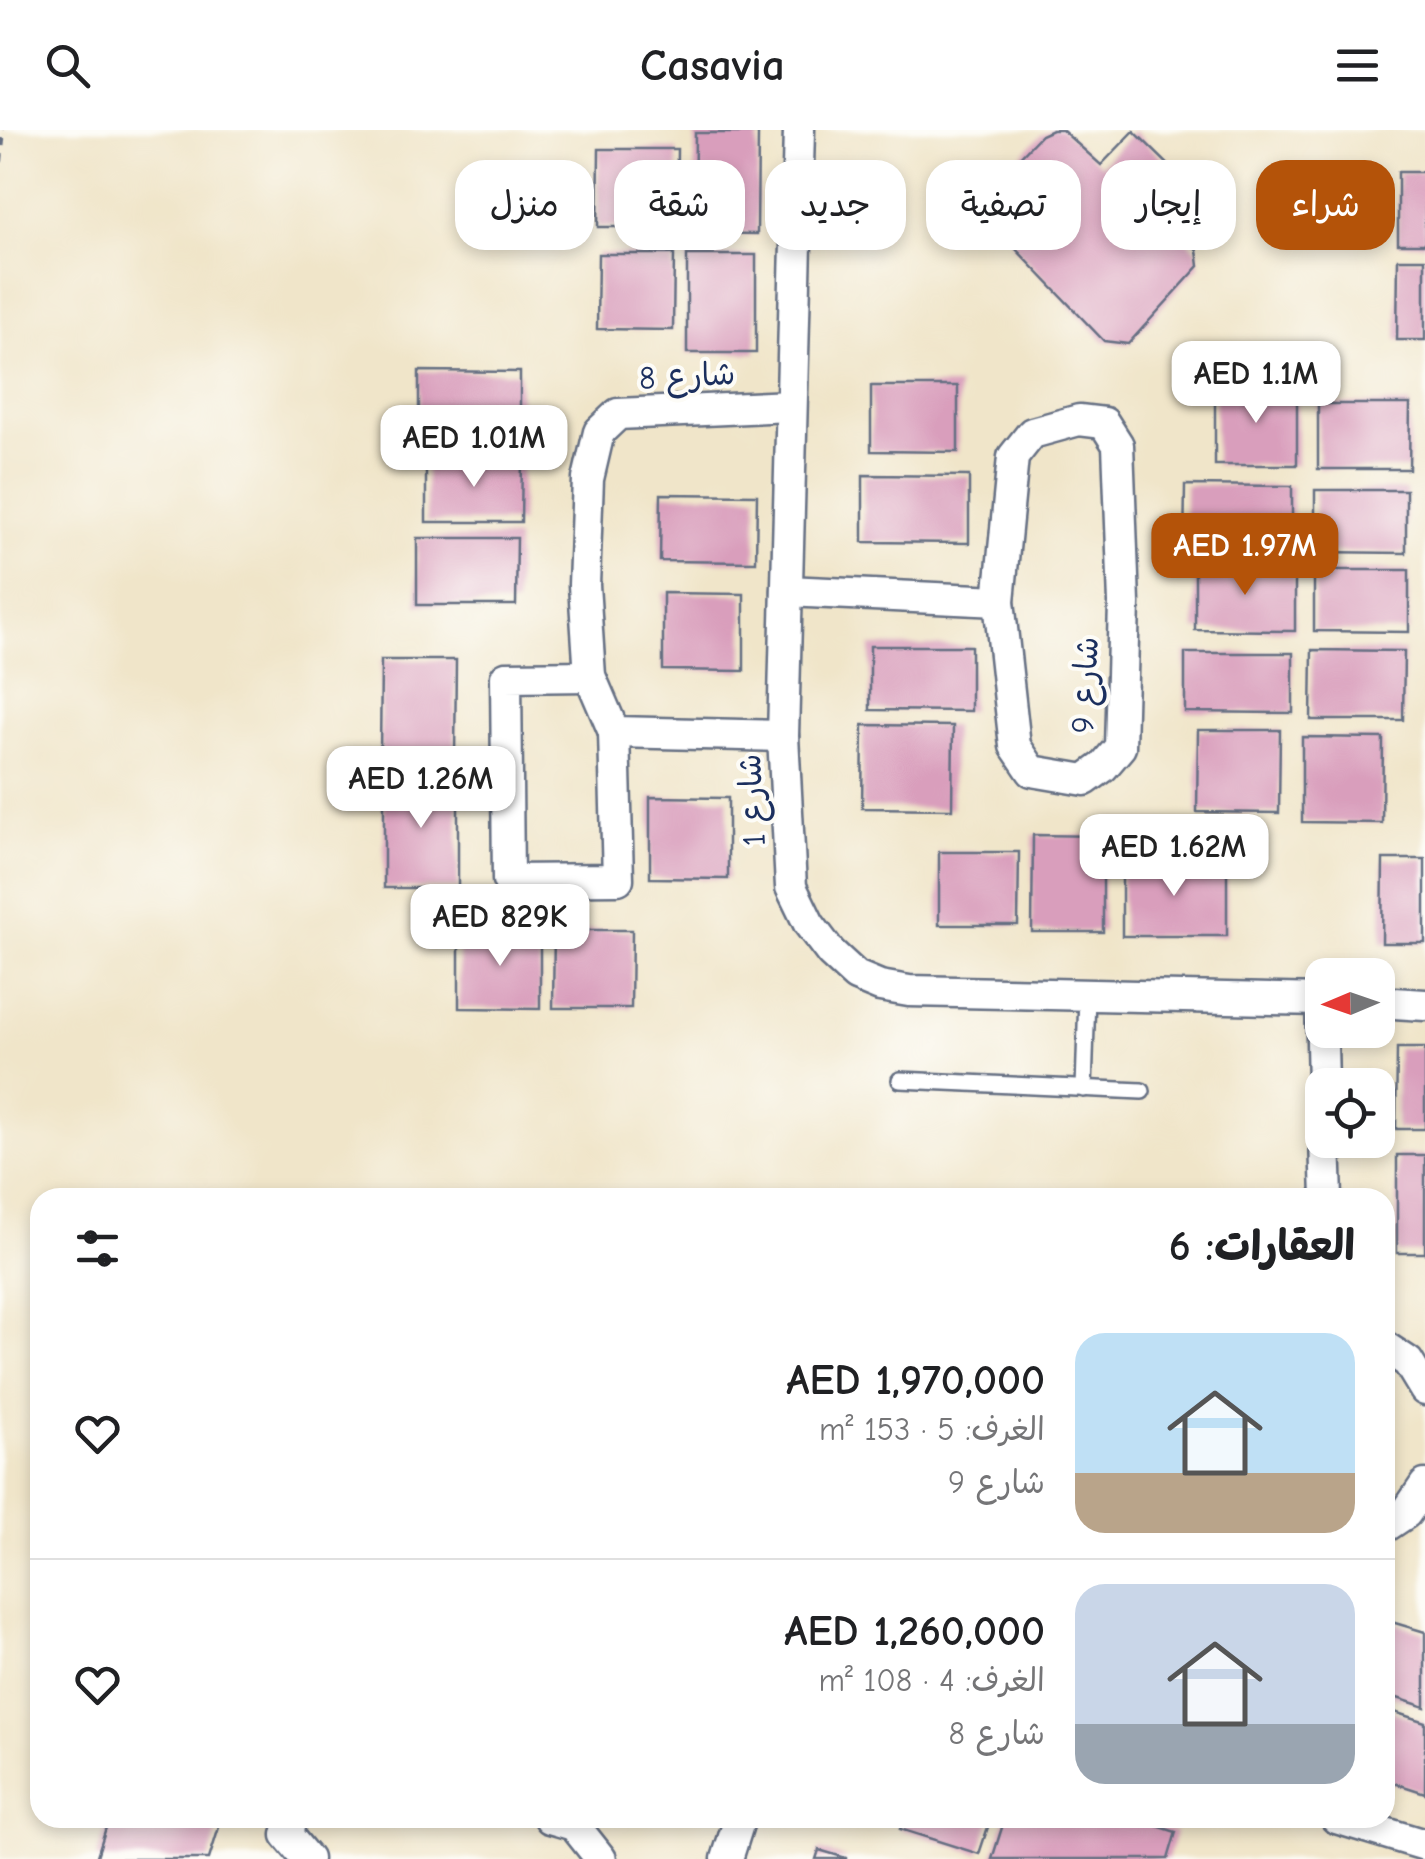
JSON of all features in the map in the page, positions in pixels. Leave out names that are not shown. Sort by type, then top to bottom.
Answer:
[{"type":"street","name":"شارع 1","points":[[799,130],[783,736],[792,887],[809,924],[831,953],[856,976],[880,986],[909,991],[1305,1000]]},
{"type":"street","name":"شارع 8","points":[[590,676],[506,677],[508,880],[618,880],[614,732],[590,676],[585,567],[588,479],[599,432],[618,414],[791,406]]},
{"type":"street","name":"شارع 9","points":[[1078,420],[1104,422],[1118,445],[1124,603],[1120,747],[1085,780],[1032,772],[1015,746],[999,601],[1012,457],[1032,433],[1078,420]]},
{"type":"street","points":[[788,591],[999,601]]},
{"type":"street","points":[[614,732],[783,736]]},
{"type":"street","points":[[1395,1003],[1425,1004]]},
{"type":"street","points":[[1326,1158],[1327,1188]]},
{"type":"street","points":[[1395,1354],[1408,1362],[1422,1382]]},
{"type":"street","points":[[1395,1520],[1406,1513],[1424,1488]]},
{"type":"street","points":[[289,1828],[287,1835],[307,1859]]},
{"type":"street","points":[[576,1828],[601,1859]]},
{"type":"street","points":[[727,1859],[737,1828]]},
{"type":"street","points":[[1369,1828],[1425,1845]]},
{"type":"lane","points":[[1084,1088],[1087,994]]},
{"type":"lane","points":[[900,1080],[1142,1091]]},
{"type":"path","points":[[0,162],[3,130]]},
{"type":"building","points":[[1062,130],[1101,165],[1101,250],[1197,250],[1199,266],[1128,344],[1104,341],[1017,250],[1081,250],[1081,160],[1017,160],[1041,135]]},
{"type":"building","points":[[1134,131],[1164,160],[1106,160]]},
{"type":"building","points":[[695,133],[758,133],[757,234],[745,234],[745,160],[695,160]]},
{"type":"building","points":[[599,149],[677,149],[677,160],[614,160],[614,227],[598,227]]},
{"type":"building","points":[[1398,172],[1425,172],[1425,244],[1398,244]]},
{"type":"building","points":[[598,254],[674,254],[673,330],[597,329]]},
{"type":"building","points":[[687,255],[756,255],[756,353],[687,353]]},
{"type":"building","points":[[1398,259],[1425,259],[1425,340],[1397,340]]},
{"type":"building","points":[[419,371],[520,372],[520,442],[419,441]]},
{"type":"building","points":[[871,386],[958,386],[958,452],[871,451]]},
{"type":"building","points":[[1215,386],[1297,387],[1297,465],[1215,465]]},
{"type":"building","points":[[1318,404],[1410,404],[1409,469],[1318,469]]},
{"type":"building","points":[[426,459],[522,459],[521,522],[426,522]]},
{"type":"building","points":[[863,475],[969,476],[969,543],[863,542]]},
{"type":"building","points":[[1185,485],[1292,486],[1292,549],[1184,549]]},
{"type":"building","points":[[1315,490],[1406,490],[1406,553],[1315,552]]},
{"type":"building","points":[[661,494],[757,495],[756,562],[660,561]]},
{"type":"building","points":[[417,538],[517,538],[516,605],[417,605]]},
{"type":"building","points":[[1195,566],[1295,566],[1295,631],[1195,630]]},
{"type":"building","points":[[1314,570],[1409,570],[1409,632],[1314,631]]},
{"type":"building","points":[[663,593],[744,594],[744,671],[663,670]]},
{"type":"building","points":[[870,646],[971,646],[971,711],[870,710]]},
{"type":"building","points":[[1312,650],[1404,651],[1403,720],[1311,720]]},
{"type":"building","points":[[1185,653],[1293,653],[1293,713],[1185,712]]},
{"type":"building","points":[[381,660],[456,660],[455,756],[380,755]]},
{"type":"building","points":[[863,725],[953,726],[952,809],[862,808]]},
{"type":"building","points":[[1198,730],[1280,730],[1279,813],[1197,812]]},
{"type":"building","points":[[1302,737],[1383,738],[1382,823],[1302,822]]},
{"type":"building","points":[[384,774],[458,774],[458,888],[384,888]]},
{"type":"building","points":[[650,797],[728,798],[728,879],[650,878]]},
{"type":"building","points":[[1033,835],[1103,836],[1103,932],[1032,932]]},
{"type":"building","points":[[939,852],[1019,852],[1018,925],[939,925]]},
{"type":"building","points":[[1383,859],[1425,859],[1425,943],[1382,943]]},
{"type":"building","points":[[1122,862],[1227,862],[1227,936],[1122,936]]},
{"type":"building","points":[[459,929],[540,929],[540,1009],[459,1008]]},
{"type":"building","points":[[554,930],[632,930],[631,1008],[553,1008]]},
{"type":"building","points":[[1397,1048],[1425,1048],[1425,1129],[1396,1129]]},
{"type":"building","points":[[1397,1155],[1425,1155],[1425,1253],[1397,1253]]},
{"type":"building","points":[[1395,1623],[1425,1632],[1425,1707],[1395,1697]]},
{"type":"building","points":[[1395,1712],[1425,1722],[1425,1793],[1395,1783]]},
{"type":"building","points":[[106,1828],[219,1828],[209,1859],[96,1859]]},
{"type":"building","points":[[900,1828],[988,1828],[979,1854]]},
{"type":"building","points":[[1002,1828],[1163,1828],[1176,1832],[1168,1859],[992,1859]]},
{"type":"building","points":[[819,1850],[846,1858],[846,1859],[816,1859]]}]
